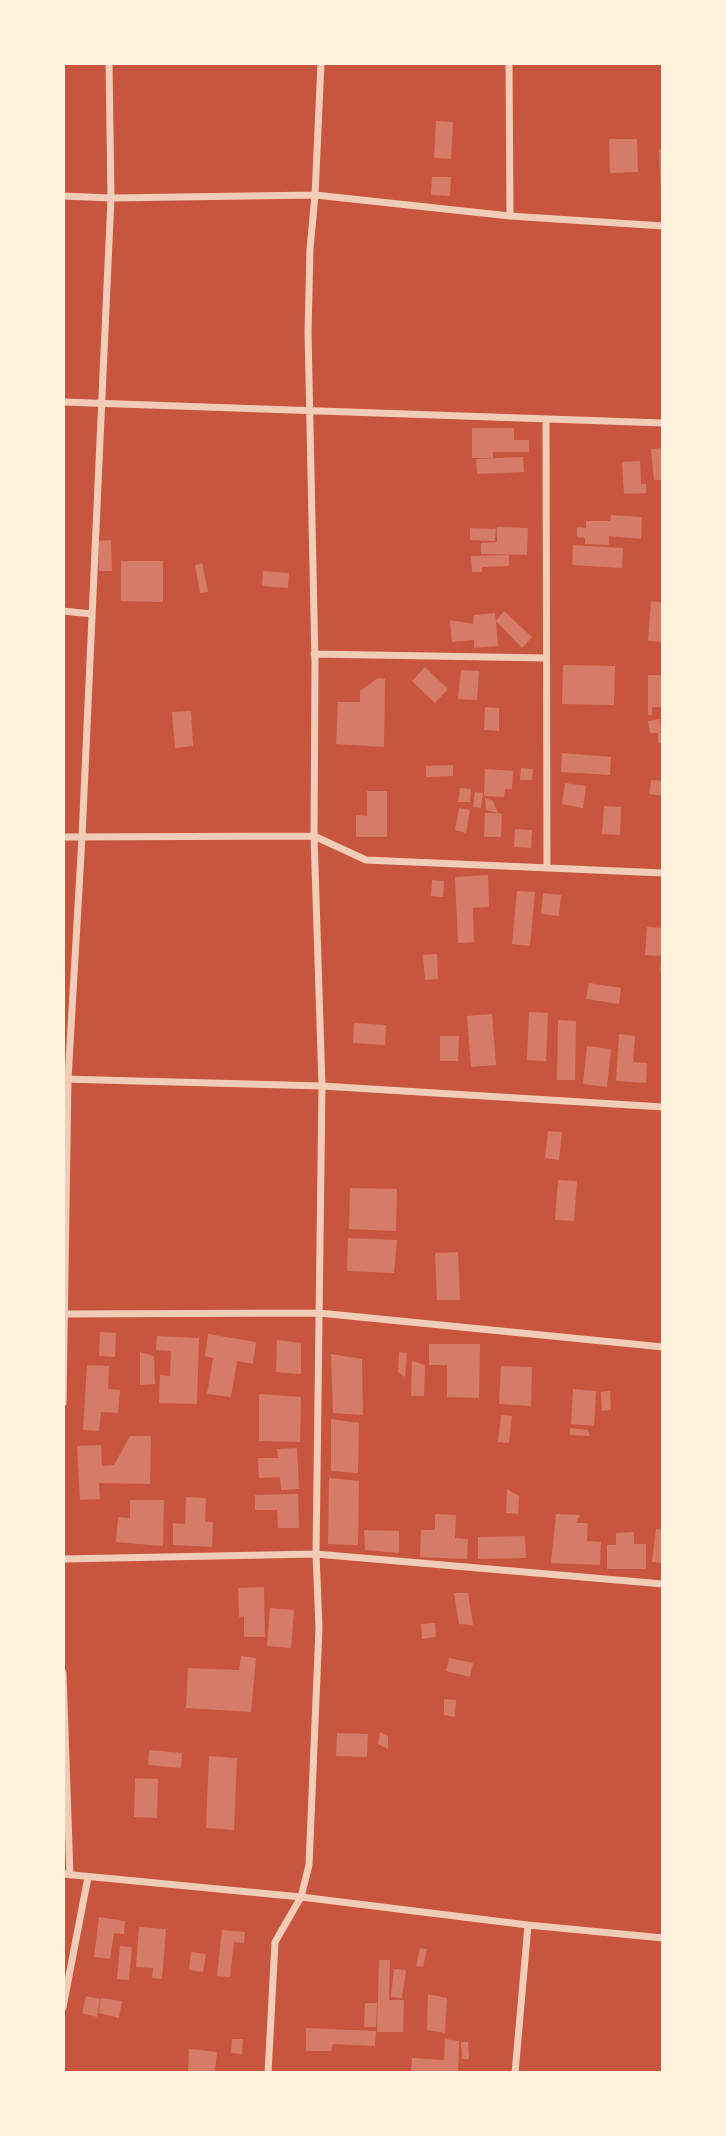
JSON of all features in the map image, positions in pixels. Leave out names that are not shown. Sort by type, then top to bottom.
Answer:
[{"type":"street","points":[[63,1403],[66,1079],[82,838],[111,198],[108,63]]},
{"type":"street","points":[[268,2073],[275,1942],[300,1897],[309,1865],[319,1628],[316,1554],[322,1086],[314,836],[309,263],[321,63]]},
{"type":"street","points":[[509,63],[510,216]]},
{"type":"street","points":[[63,196],[111,198],[315,195],[510,216],[663,226]]},
{"type":"street","points":[[63,402],[663,424]]},
{"type":"street","points":[[546,419],[547,867]]},
{"type":"street","points":[[63,611],[92,614]]},
{"type":"street","points":[[314,654],[546,658]]},
{"type":"street","points":[[63,837],[314,836],[366,860],[663,873]]},
{"type":"street","points":[[66,1079],[322,1086],[663,1107]]},
{"type":"street","points":[[64,1314],[319,1313],[663,1347]]},
{"type":"street","points":[[63,1559],[316,1554],[663,1584]]},
{"type":"street","points":[[63,1673],[66,1875],[300,1897],[528,1925],[663,1938]]},
{"type":"street","points":[[63,2007],[88,1877]]},
{"type":"street","points":[[515,2073],[528,1925]]},
{"type":"building","points":[[436,121],[453,122],[451,159],[434,158]]},
{"type":"building","points":[[609,139],[637,139],[638,172],[610,173]]},
{"type":"building","points":[[659,149],[663,149],[663,197],[661,197]]},
{"type":"building","points":[[432,177],[451,177],[450,196],[431,195]]},
{"type":"building","points":[[472,428],[514,428],[514,440],[529,440],[529,452],[493,452],[493,458],[472,458]]},
{"type":"building","points":[[663,448],[663,480],[654,480],[651,449]]},
{"type":"building","points":[[523,457],[524,472],[477,474],[476,459]]},
{"type":"building","points":[[640,461],[641,484],[646,484],[646,493],[624,494],[622,462]]},
{"type":"building","points":[[611,515],[642,517],[641,539],[609,536],[609,545],[585,544],[585,538],[577,537],[577,527],[586,528],[586,521],[610,521]]},
{"type":"building","points":[[497,527],[528,528],[527,555],[481,554],[481,543],[497,542]]},
{"type":"building","points":[[470,528],[496,529],[495,541],[470,540]]},
{"type":"building","points":[[111,540],[112,571],[99,571],[98,541]]},
{"type":"building","points":[[573,545],[623,548],[622,568],[572,565]]},
{"type":"building","points":[[509,555],[509,566],[482,567],[482,572],[472,572],[471,556]]},
{"type":"building","points":[[121,561],[163,561],[163,602],[121,601]]},
{"type":"building","points":[[202,563],[208,592],[200,593],[195,565]]},
{"type":"building","points":[[263,571],[289,573],[288,588],[262,586]]},
{"type":"building","points":[[651,601],[663,603],[663,642],[648,641]]},
{"type":"building","points":[[504,611],[532,637],[522,648],[496,621]]},
{"type":"building","points":[[495,613],[498,646],[474,648],[474,640],[452,642],[450,620],[473,624],[474,615]]},
{"type":"building","points":[[563,665],[615,666],[614,705],[562,704]]},
{"type":"building","points":[[425,667],[448,689],[435,703],[412,681]]},
{"type":"building","points":[[461,670],[479,671],[477,700],[458,699]]},
{"type":"building","points":[[648,675],[663,675],[663,707],[652,707],[652,715],[648,715]]},
{"type":"building","points":[[378,678],[385,679],[384,747],[336,744],[338,702],[360,702],[360,691]]},
{"type":"building","points":[[485,707],[499,708],[499,731],[484,730]]},
{"type":"building","points":[[191,711],[193,746],[175,748],[172,712]]},
{"type":"building","points":[[660,719],[661,732],[650,733],[648,721]]},
{"type":"building","points":[[658,733],[663,733],[663,743],[658,743]]},
{"type":"building","points":[[562,753],[611,757],[610,775],[561,772]]},
{"type":"building","points":[[453,765],[453,776],[426,777],[426,766]]},
{"type":"building","points":[[521,768],[533,769],[532,780],[520,780]]},
{"type":"building","points":[[485,769],[513,771],[512,789],[505,789],[504,797],[484,796]]},
{"type":"building","points":[[651,780],[663,781],[663,796],[649,794]]},
{"type":"building","points":[[565,783],[586,786],[583,808],[562,804]]},
{"type":"building","points":[[460,788],[471,789],[470,802],[458,802]]},
{"type":"building","points":[[367,791],[387,791],[387,837],[356,837],[356,815],[367,816]]},
{"type":"building","points":[[475,792],[483,793],[481,808],[473,807]]},
{"type":"building","points":[[485,798],[493,801],[498,813],[486,810]]},
{"type":"building","points":[[604,806],[621,807],[620,835],[602,834]]},
{"type":"building","points":[[459,808],[470,810],[466,833],[455,830]]},
{"type":"building","points":[[485,813],[502,814],[501,837],[484,837]]},
{"type":"building","points":[[515,829],[532,830],[531,848],[514,847]]},
{"type":"building","points":[[488,875],[489,907],[473,908],[474,942],[458,943],[455,877]]},
{"type":"building","points":[[432,880],[444,881],[443,897],[431,896]]},
{"type":"building","points":[[517,891],[535,892],[530,946],[512,944]]},
{"type":"building","points":[[543,893],[561,895],[559,916],[541,914]]},
{"type":"building","points":[[647,927],[663,928],[663,973],[660,972],[661,956],[645,955]]},
{"type":"building","points":[[437,954],[438,979],[425,980],[423,955]]},
{"type":"building","points":[[589,983],[621,988],[619,1004],[586,999]]},
{"type":"building","points":[[529,1012],[548,1013],[546,1061],[527,1060]]},
{"type":"building","points":[[492,1014],[496,1065],[471,1067],[467,1016]]},
{"type":"building","points":[[558,1020],[576,1021],[575,1080],[557,1080]]},
{"type":"building","points":[[354,1023],[386,1025],[385,1045],[353,1043]]},
{"type":"building","points":[[619,1034],[635,1036],[633,1062],[647,1063],[646,1083],[616,1081]]},
{"type":"building","points":[[440,1036],[459,1036],[458,1061],[440,1061]]},
{"type":"building","points":[[587,1046],[611,1049],[607,1087],[583,1084]]},
{"type":"building","points":[[548,1131],[562,1132],[559,1160],[545,1158]]},
{"type":"building","points":[[558,1180],[577,1181],[574,1221],[555,1220]]},
{"type":"building","points":[[350,1188],[397,1189],[396,1231],[349,1229]]},
{"type":"building","points":[[348,1238],[397,1240],[394,1273],[347,1271]]},
{"type":"building","points":[[458,1252],[460,1300],[437,1300],[435,1253]]},
{"type":"building","points":[[100,1332],[116,1333],[115,1357],[99,1356]]},
{"type":"building","points":[[208,1334],[256,1342],[253,1364],[237,1361],[231,1397],[207,1394],[213,1358],[205,1356]]},
{"type":"building","points":[[157,1336],[199,1338],[197,1404],[159,1403],[160,1375],[170,1376],[171,1351],[156,1350]]},
{"type":"building","points":[[277,1340],[301,1343],[301,1374],[276,1372]]},
{"type":"building","points":[[429,1344],[480,1344],[479,1398],[447,1397],[447,1365],[429,1365]]},
{"type":"building","points":[[140,1352],[154,1356],[155,1384],[140,1385]]},
{"type":"building","points":[[399,1352],[407,1353],[405,1377],[398,1372]]},
{"type":"building","points":[[331,1354],[362,1359],[363,1415],[333,1413]]},
{"type":"building","points":[[412,1361],[425,1365],[424,1396],[411,1396]]},
{"type":"building","points":[[87,1365],[109,1366],[108,1389],[120,1390],[118,1413],[101,1412],[99,1431],[83,1430]]},
{"type":"building","points":[[501,1366],[532,1367],[531,1406],[499,1404]]},
{"type":"building","points":[[573,1389],[596,1391],[594,1426],[571,1424]]},
{"type":"building","points":[[610,1391],[611,1410],[602,1411],[601,1392]]},
{"type":"building","points":[[259,1394],[301,1397],[300,1442],[259,1441]]},
{"type":"building","points":[[501,1415],[512,1416],[509,1443],[498,1442]]},
{"type":"building","points":[[331,1419],[359,1423],[358,1473],[331,1471]]},
{"type":"building","points":[[570,1428],[588,1430],[590,1436],[570,1435]]},
{"type":"building","points":[[130,1436],[151,1436],[150,1484],[99,1483],[100,1499],[80,1500],[77,1446],[101,1445],[102,1466],[114,1465]]},
{"type":"building","points":[[297,1448],[299,1489],[281,1490],[280,1477],[259,1478],[258,1458],[278,1458],[277,1449]]},
{"type":"building","points":[[329,1478],[359,1481],[358,1545],[328,1544]]},
{"type":"building","points":[[507,1489],[519,1496],[518,1514],[506,1513]]},
{"type":"building","points":[[298,1494],[299,1528],[278,1528],[277,1510],[255,1510],[255,1495]]},
{"type":"building","points":[[186,1497],[206,1498],[205,1522],[213,1522],[212,1547],[173,1545],[173,1523],[185,1524]]},
{"type":"building","points":[[130,1500],[164,1500],[163,1546],[116,1542],[118,1517],[130,1518]]},
{"type":"building","points":[[435,1514],[456,1515],[455,1538],[468,1539],[467,1559],[420,1557],[421,1530],[435,1530]]},
{"type":"building","points":[[556,1514],[580,1515],[576,1523],[588,1523],[587,1541],[601,1542],[600,1565],[551,1563]]},
{"type":"building","points":[[656,1529],[663,1530],[663,1563],[652,1562]]},
{"type":"building","points":[[364,1530],[399,1531],[399,1553],[365,1550]]},
{"type":"building","points":[[634,1532],[634,1544],[646,1544],[646,1569],[607,1569],[607,1545],[616,1545],[616,1533]]},
{"type":"building","points":[[525,1536],[526,1558],[478,1559],[478,1537]]},
{"type":"building","points":[[264,1587],[265,1637],[244,1637],[244,1616],[239,1617],[238,1588]]},
{"type":"building","points":[[454,1593],[468,1593],[473,1625],[459,1624]]},
{"type":"building","points":[[270,1608],[294,1610],[291,1648],[267,1646]]},
{"type":"building","points":[[435,1623],[436,1637],[422,1639],[421,1624]]},
{"type":"building","points":[[241,1656],[256,1658],[251,1712],[186,1708],[188,1668],[239,1670]]},
{"type":"building","points":[[449,1658],[473,1663],[470,1677],[446,1671]]},
{"type":"building","points":[[444,1699],[456,1700],[455,1717],[444,1715]]},
{"type":"building","points":[[380,1732],[388,1736],[388,1749],[378,1744]]},
{"type":"building","points":[[337,1733],[368,1734],[367,1757],[336,1756]]},
{"type":"building","points":[[149,1750],[182,1753],[181,1768],[148,1765]]},
{"type":"building","points":[[209,1756],[237,1758],[234,1830],[206,1828]]},
{"type":"building","points":[[135,1778],[158,1779],[157,1818],[134,1817]]},
{"type":"building","points":[[99,1917],[125,1921],[124,1934],[114,1933],[110,1959],[94,1957]]},
{"type":"building","points":[[139,1927],[166,1929],[162,1979],[152,1978],[153,1968],[136,1967]]},
{"type":"building","points":[[222,1930],[245,1932],[244,1943],[234,1942],[230,1977],[217,1976]]},
{"type":"building","points":[[120,1946],[132,1947],[129,1980],[117,1979]]},
{"type":"building","points":[[420,1948],[427,1949],[423,1967],[416,1966]]},
{"type":"building","points":[[191,1952],[206,1954],[203,1972],[189,1970]]},
{"type":"building","points":[[379,1960],[390,1960],[389,2000],[404,2000],[403,2032],[377,2032]]},
{"type":"building","points":[[394,1969],[406,1970],[402,1998],[391,1997]]},
{"type":"building","points":[[428,1994],[447,1998],[445,2033],[427,2030]]},
{"type":"building","points":[[86,1996],[100,1999],[97,2017],[82,2013]]},
{"type":"building","points":[[101,1998],[122,2001],[119,2018],[99,2013]]},
{"type":"building","points":[[365,2003],[377,2003],[376,2027],[364,2027]]},
{"type":"building","points":[[306,2028],[376,2031],[375,2046],[333,2044],[331,2051],[306,2051]]},
{"type":"building","points":[[232,2039],[243,2039],[242,2054],[231,2053]]},
{"type":"building","points":[[445,2039],[459,2041],[458,2073],[411,2073],[412,2058],[444,2060]]},
{"type":"building","points":[[461,2042],[468,2042],[469,2059],[462,2059]]},
{"type":"building","points":[[189,2049],[217,2052],[215,2073],[188,2073]]}]
